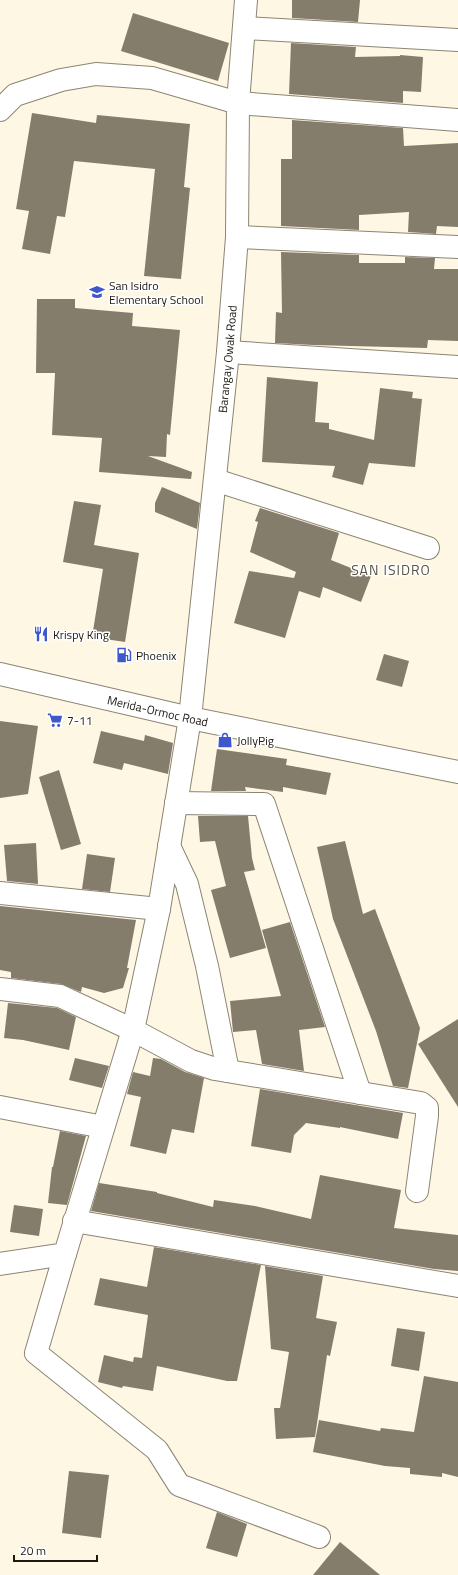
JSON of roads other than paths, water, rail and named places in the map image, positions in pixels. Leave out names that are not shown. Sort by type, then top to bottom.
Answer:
[{"type":"main road","name":"Barangay Owak Road","points":[[246,0],[238,103],[237,237],[228,352],[190,718],[159,909],[133,1030],[74,1221],[36,1352],[157,1450],[179,1485],[319,1537]]},
{"type":"main road","points":[[244,28],[458,40]]},
{"type":"main road","points":[[0,110],[15,95],[61,80],[96,74],[152,78],[238,103],[458,120]]},
{"type":"main road","points":[[237,237],[458,247]]},
{"type":"main road","points":[[228,352],[458,367]]},
{"type":"main road","points":[[215,480],[428,548]]},
{"type":"main road","name":"Merida-Ormoc Road","points":[[0,674],[190,718],[458,772]]},
{"type":"main road","points":[[176,803],[264,804],[360,1093]]},
{"type":"main road","points":[[169,846],[188,884],[207,966],[228,1071]]},
{"type":"main road","points":[[0,893],[159,909]]},
{"type":"main road","points":[[0,989],[60,996],[133,1030],[191,1061],[215,1069],[421,1103],[427,1108],[427,1116],[417,1191]]},
{"type":"main road","points":[[0,1107],[103,1127]]},
{"type":"main road","points":[[74,1221],[458,1286]]},
{"type":"main road","points":[[0,1264],[65,1254]]},
{"type":"place","name":"San Isidro Elementary School","points":[[97,292]]},
{"type":"place","name":"Krispy King","points":[[41,634]]},
{"type":"place","name":"Phoenix","points":[[124,655]]},
{"type":"place","name":"7-11","points":[[55,720]]},
{"type":"place","name":"JollyPig","points":[[225,740]]},
{"type":"district","name":"SAN ISIDRO","points":[[391,569]]}]
